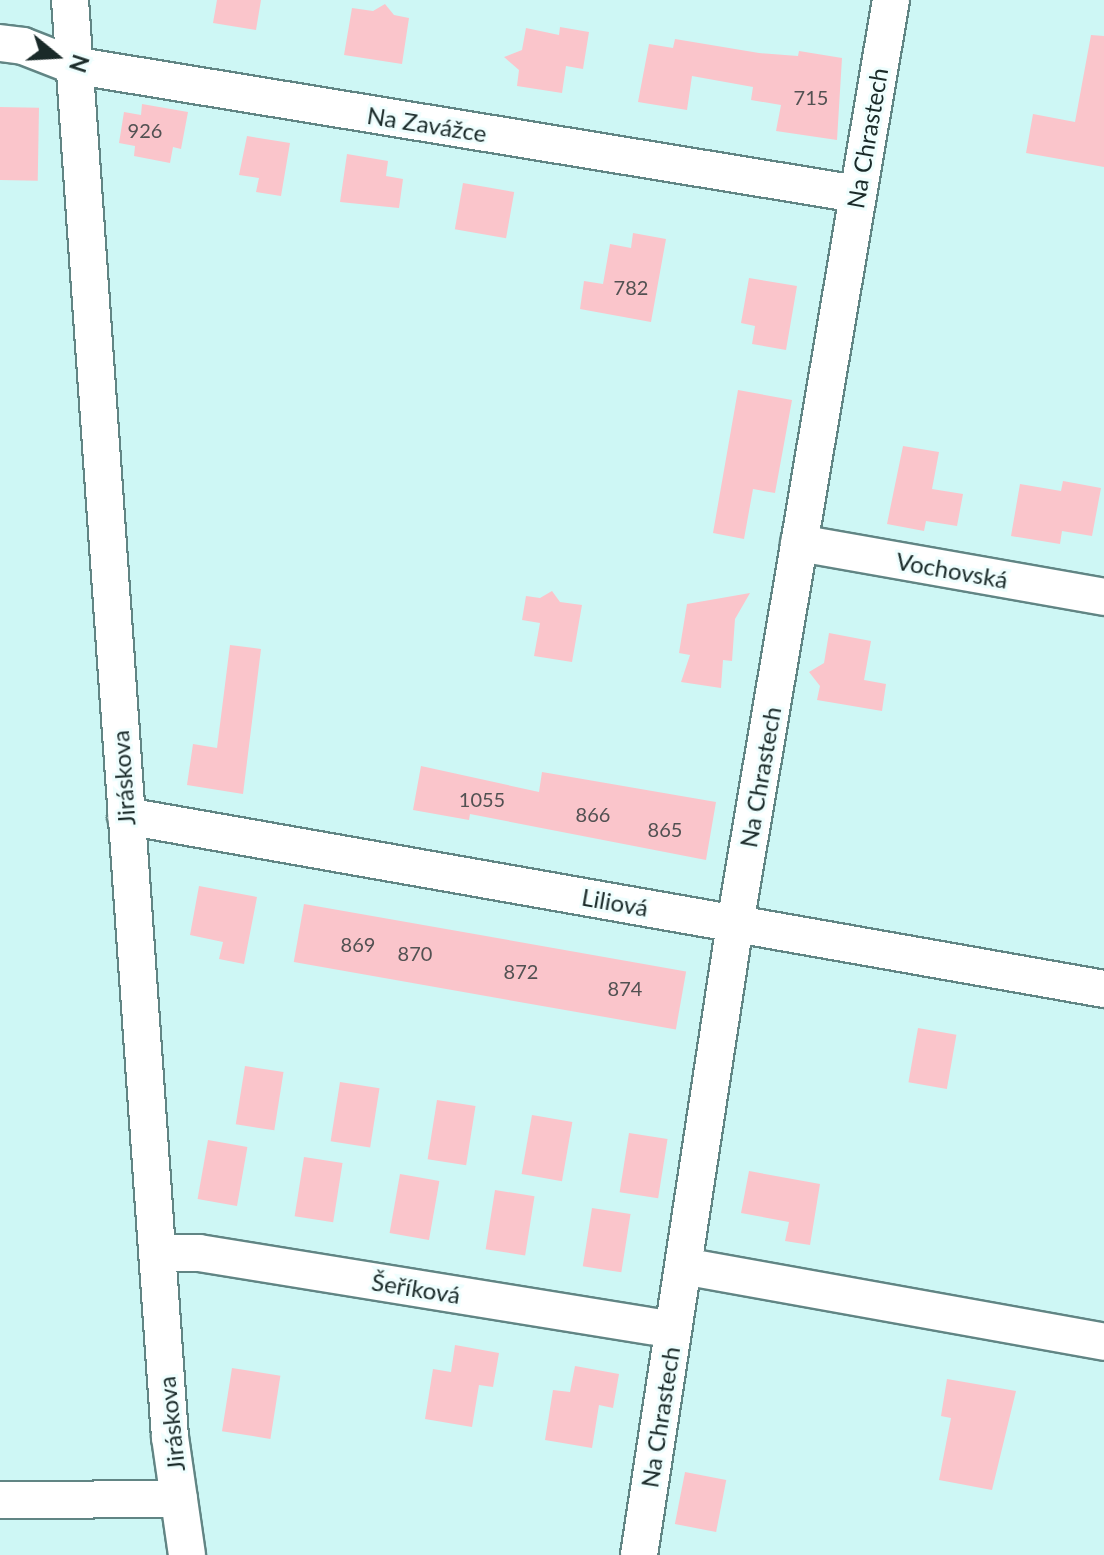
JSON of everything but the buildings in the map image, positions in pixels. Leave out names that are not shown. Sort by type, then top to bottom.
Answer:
[{"type":"street","name":"Jiráskova","points":[[70,0],[72,65],[157,1253],[179,1499],[187,1555]]},
{"type":"street","name":"Na Chrastech","points":[[639,1555],[735,924],[891,0]]},
{"type":"street","name":"Na Zavážce","points":[[0,43],[72,65],[857,194]]},
{"type":"street","name":"Vochovská","points":[[799,543],[1104,597]]},
{"type":"street","name":"Liliová","points":[[126,816],[1104,989]]},
{"type":"street","name":"Šeříková","points":[[157,1253],[199,1253],[673,1330]]},
{"type":"street","points":[[683,1266],[1104,1342]]},
{"type":"street","points":[[0,1500],[179,1499]]}]
